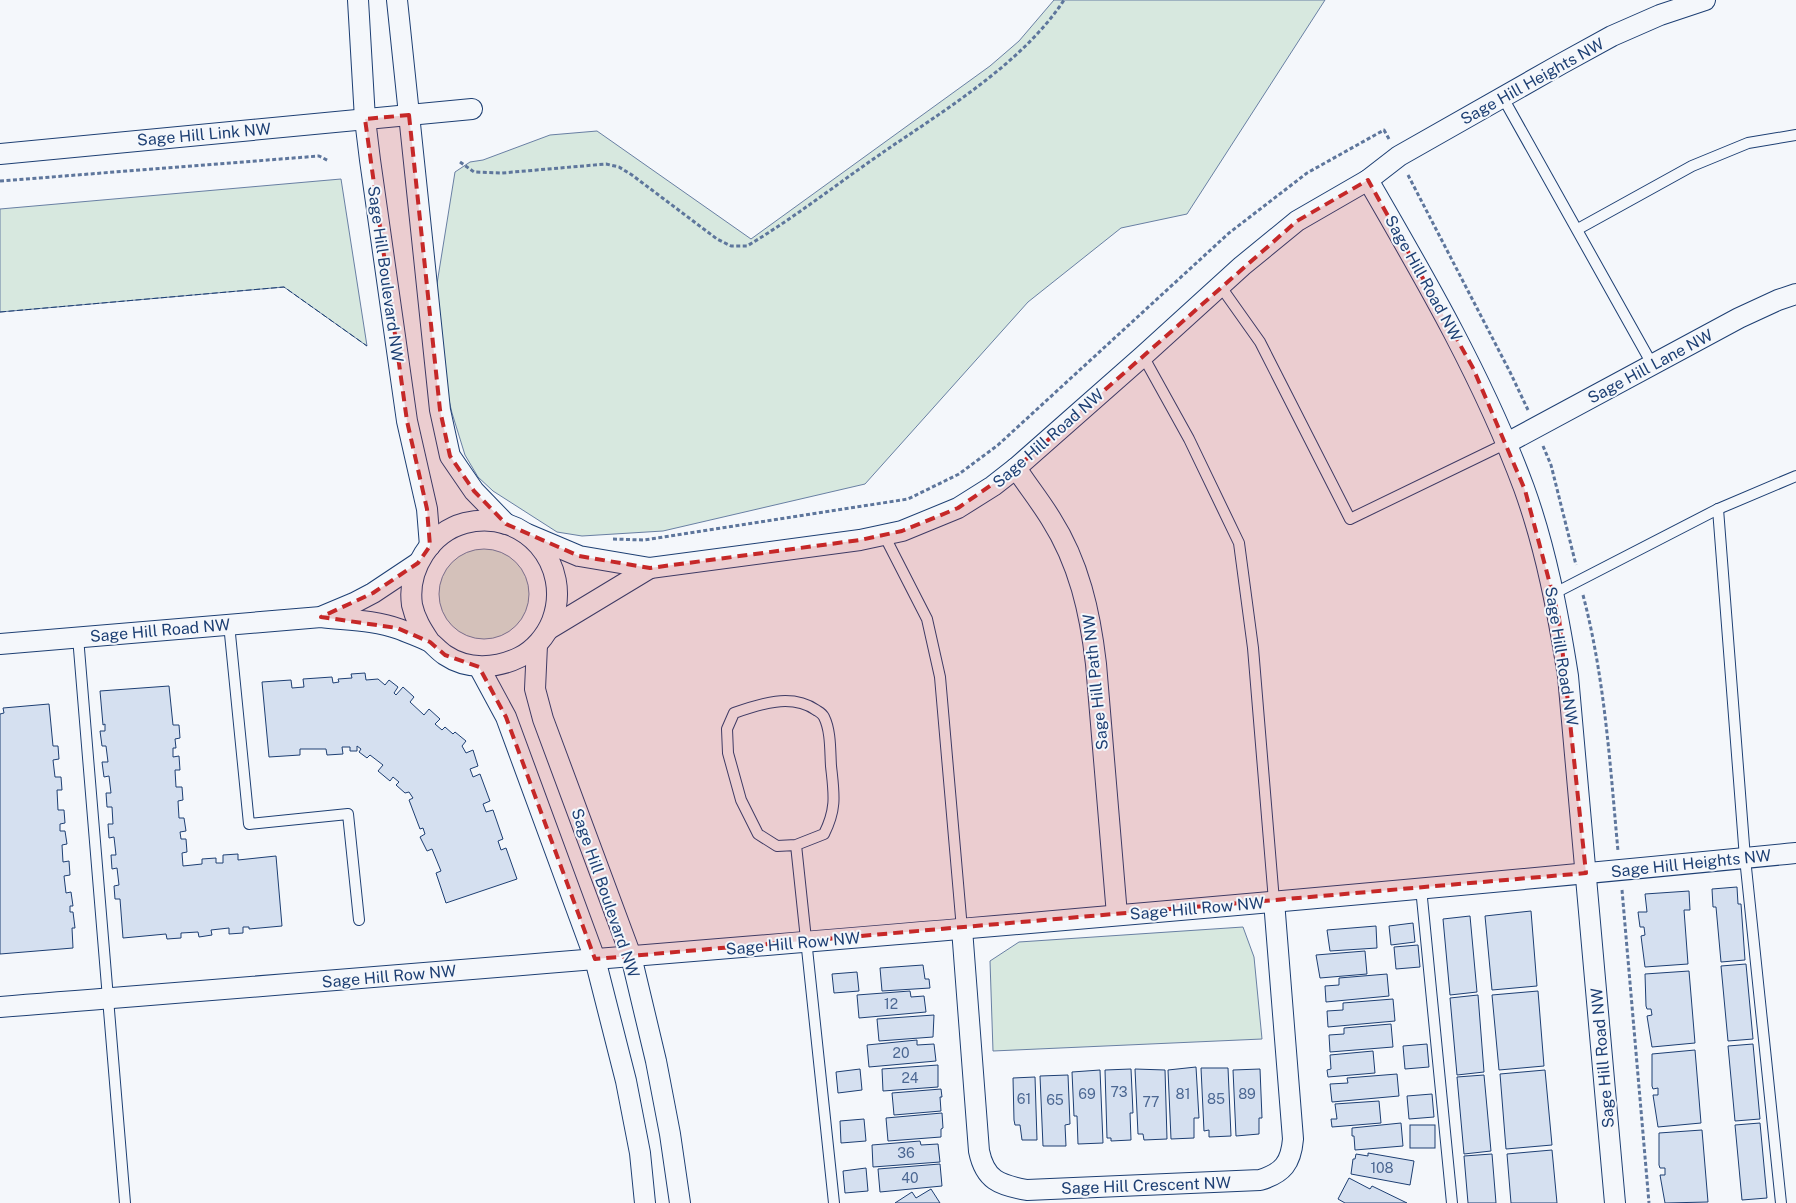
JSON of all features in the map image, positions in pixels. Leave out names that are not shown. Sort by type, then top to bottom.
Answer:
[{"type":"street","name":"Sage Hill Boulevard NW","points":[[358,0],[365,119],[407,421],[427,508],[430,546]]},
{"type":"street","points":[[397,0],[442,419],[450,456],[474,491],[506,524]]},
{"type":"street","name":"Sage Hill Heights NW","points":[[1368,180],[1399,156],[1502,96],[1612,36],[1660,15],[1705,0]]},
{"type":"street","name":"Sage Hill Link NW","points":[[0,154],[472,109]]},
{"type":"street","name":"Sage Hill Road NW","points":[[527,534],[579,556],[650,568],[860,540],[902,531],[958,508],[993,486],[1016,468],[1144,356],[1242,266],[1297,221],[1368,180],[1473,368],[1525,490],[1546,559],[1568,676],[1615,1203]]},
{"type":"street","name":"Sage Hill Lane NW","points":[[1506,443],[1739,318],[1796,294]]},
{"type":"street","name":"Sage Hill Path NW","points":[[1016,468],[1051,519],[1067,548],[1086,600],[1093,634],[1096,664],[1117,915]]},
{"type":"street","points":[[485,521],[506,524],[527,534],[542,548],[553,567],[558,588],[556,609],[543,637],[521,657],[503,664],[479,667],[464,664],[445,655],[430,642],[418,624],[412,604],[412,583],[418,563],[430,546],[446,532],[465,524],[485,521]]},
{"type":"street","name":"Sage Hill Road NW","points":[[321,617],[354,604],[418,563]]},
{"type":"street","name":"Sage Hill Road NW","points":[[543,637],[650,568]]},
{"type":"street","name":"Sage Hill Road NW","points":[[0,644],[321,617],[397,628],[430,642]]},
{"type":"street","name":"Sage Hill Boulevard NW","points":[[543,637],[535,689],[543,719],[631,956],[656,1061],[670,1134],[680,1203]]},
{"type":"street","name":"Sage Hill Boulevard NW","points":[[479,667],[506,717],[595,959],[626,1081],[640,1154],[645,1203]]},
{"type":"street","name":"Sage Hill Heights NW","points":[[1586,873],[1796,853]]},
{"type":"street","name":"Sage Hill Row NW","points":[[0,1007],[962,929],[1586,873]]},
{"type":"street","name":"Sage Hill Crescent NW","points":[[962,929],[979,1150],[984,1166],[994,1180],[1002,1185],[1027,1190],[1260,1180],[1277,1174],[1290,1160],[1293,1139],[1274,901]]},
{"type":"lane","points":[[1502,96],[1652,364]]},
{"type":"lane","points":[[1578,229],[1692,166],[1748,143],[1796,135]]},
{"type":"lane","points":[[1221,287],[1260,342],[1350,519],[1506,443]]},
{"type":"lane","points":[[1144,356],[1189,439],[1239,542],[1253,648],[1274,901]]},
{"type":"lane","points":[[1553,594],[1718,510],[1796,476]]},
{"type":"lane","points":[[1718,510],[1745,858],[1781,1203]]},
{"type":"lane","points":[[884,535],[927,619],[940,677],[962,929]]},
{"type":"lane","points":[[229,624],[249,824],[348,814],[359,920]]},
{"type":"lane","points":[[78,637],[125,1203]]},
{"type":"lane","points":[[784,700],[808,705],[823,715],[828,727],[834,803],[831,819],[824,834],[796,845],[777,846],[758,834],[740,800],[728,753],[727,729],[734,713],[784,700]]},
{"type":"lane","points":[[796,845],[834,1203]]},
{"type":"lane","points":[[1421,888],[1452,1203]]},
{"type":"path","points":[[460,162],[474,172],[606,164],[619,167],[717,239],[732,246],[747,246],[964,96],[1034,38],[1064,0]]},
{"type":"path","points":[[604,560],[607,539],[644,540],[908,499],[959,474],[998,445],[1229,233],[1307,173],[1384,130],[1510,372],[1536,427],[1551,465],[1580,580],[1594,637],[1605,707],[1649,1203]]},
{"type":"path","points":[[0,181],[319,156],[329,161]]},
{"type":"highlighted area","points":[[409,115],[440,410],[450,456],[474,491],[506,524],[579,556],[650,568],[860,540],[902,531],[958,508],[1016,468],[1297,221],[1368,180],[1473,368],[1525,490],[1559,618],[1586,873],[595,959],[506,717],[479,667],[445,655],[430,642],[397,628],[321,617],[373,593],[418,563],[430,546],[427,509],[407,421],[365,119]]},
{"type":"shaded area","points":[[1054,0],[1325,0],[1187,214],[1121,228],[1028,302],[865,484],[663,531],[582,536],[557,532],[493,491],[478,477],[465,455],[445,383],[436,290],[455,172],[470,162],[483,160],[550,135],[597,131],[751,239],[990,66],[1019,41]]},
{"type":"shaded area","points":[[341,179],[367,346],[284,287],[0,312],[0,209]]},
{"type":"shaded area","points":[[484,549],[501,552],[516,562],[526,577],[529,594],[526,611],[516,626],[501,636],[484,639],[467,636],[452,626],[442,611],[439,594],[442,577],[452,562],[467,552]]},
{"type":"shaded area","points":[[1243,927],[1254,957],[1262,1039],[993,1051],[990,961],[1019,942]]},
{"type":"building","points":[[365,673],[366,680],[378,679],[385,685],[389,680],[398,687],[394,693],[396,695],[403,687],[414,697],[410,702],[424,715],[429,709],[440,719],[435,724],[442,730],[445,727],[453,734],[455,732],[466,741],[462,746],[466,753],[473,750],[478,766],[470,769],[473,777],[480,774],[490,801],[483,804],[486,812],[493,810],[503,839],[498,841],[501,850],[506,848],[517,879],[446,903],[436,873],[441,871],[432,849],[427,851],[420,837],[425,834],[423,828],[420,829],[409,800],[413,798],[409,792],[405,793],[396,785],[399,782],[393,777],[390,781],[378,771],[383,765],[370,755],[367,758],[359,752],[361,749],[357,746],[357,751],[350,751],[350,747],[342,747],[343,754],[327,755],[326,749],[300,749],[300,755],[269,757],[262,682],[291,680],[292,688],[304,687],[303,679],[332,677],[333,683],[339,682],[338,679],[352,678],[351,674]]},
{"type":"building","points":[[169,686],[173,725],[179,725],[180,738],[175,739],[176,748],[173,748],[173,757],[179,756],[180,770],[175,770],[176,787],[182,787],[183,800],[178,801],[179,818],[184,818],[186,831],[180,832],[181,839],[186,839],[187,852],[182,853],[183,866],[202,864],[202,859],[216,858],[216,863],[223,863],[223,855],[238,854],[238,860],[276,856],[282,926],[249,929],[249,927],[243,927],[243,933],[229,934],[229,928],[211,930],[212,935],[199,937],[198,932],[181,933],[181,938],[167,939],[166,934],[123,938],[120,899],[115,899],[114,886],[119,885],[117,868],[112,869],[111,855],[116,855],[114,837],[109,838],[108,824],[113,824],[112,807],[107,807],[106,793],[111,793],[109,776],[104,777],[102,762],[108,762],[106,746],[102,746],[100,731],[105,731],[105,724],[103,725],[100,691]]},
{"type":"building","points":[[49,704],[53,746],[58,746],[59,759],[53,760],[55,777],[61,777],[62,790],[57,790],[58,810],[64,810],[65,823],[60,824],[60,831],[65,831],[67,844],[62,845],[63,862],[69,861],[70,875],[64,876],[66,893],[71,892],[73,906],[70,906],[70,912],[73,912],[75,928],[72,928],[73,948],[0,954],[0,714],[4,713],[3,708]]},
{"type":"building","points":[[1737,887],[1738,904],[1741,904],[1745,960],[1721,962],[1716,907],[1713,907],[1712,889]]},
{"type":"building","points":[[1689,891],[1690,910],[1684,910],[1688,964],[1645,967],[1641,936],[1645,935],[1644,927],[1640,927],[1638,912],[1647,912],[1645,894]]},
{"type":"building","points":[[1531,911],[1537,986],[1492,990],[1485,916]]},
{"type":"building","points":[[1470,916],[1477,992],[1450,995],[1443,919]]},
{"type":"building","points":[[1413,923],[1415,942],[1391,945],[1389,926]]},
{"type":"building","points":[[1376,926],[1377,948],[1330,951],[1327,930]]},
{"type":"building","points":[[1418,945],[1420,967],[1396,969],[1394,947]]},
{"type":"building","points":[[1365,951],[1367,974],[1320,978],[1316,955]]},
{"type":"building","points":[[1746,964],[1753,1039],[1728,1041],[1721,966]]},
{"type":"building","points":[[923,965],[925,979],[929,979],[930,988],[882,991],[880,968]]},
{"type":"building","points":[[1689,971],[1695,1043],[1652,1047],[1647,1016],[1652,1015],[1651,1009],[1647,1009],[1646,1006],[1645,974]]},
{"type":"building","points":[[857,972],[859,991],[834,993],[832,974]]},
{"type":"building","points":[[1387,974],[1389,996],[1326,1002],[1325,986],[1339,985],[1339,978]]},
{"type":"building","points":[[910,991],[911,997],[924,996],[926,1012],[859,1018],[857,995]]},
{"type":"building","points":[[1538,991],[1544,1066],[1499,1070],[1492,995]]},
{"type":"building","points":[[1478,995],[1484,1072],[1457,1075],[1450,998]]},
{"type":"building","points":[[1393,999],[1395,1021],[1328,1027],[1327,1011],[1343,1010],[1343,1003]]},
{"type":"building","points":[[934,1015],[933,1037],[879,1041],[877,1019]]},
{"type":"building","points":[[1391,1024],[1393,1047],[1330,1052],[1329,1035],[1344,1034],[1344,1028]]},
{"type":"building","points":[[917,1040],[917,1045],[934,1044],[936,1061],[869,1067],[867,1045]]},
{"type":"building","points":[[1427,1044],[1429,1067],[1405,1069],[1403,1046]]},
{"type":"building","points":[[1753,1044],[1760,1119],[1735,1121],[1728,1046]]},
{"type":"building","points":[[1695,1050],[1701,1123],[1658,1127],[1653,1095],[1658,1095],[1658,1088],[1653,1089],[1652,1086],[1652,1054]]},
{"type":"building","points":[[1373,1051],[1375,1073],[1328,1077],[1327,1070],[1331,1069],[1330,1055]]},
{"type":"building","points":[[938,1065],[938,1087],[883,1091],[882,1069]]},
{"type":"building","points":[[1196,1067],[1199,1118],[1194,1118],[1194,1138],[1171,1139],[1168,1070]]},
{"type":"building","points":[[1201,1068],[1228,1068],[1231,1136],[1209,1137],[1209,1130],[1204,1131]]},
{"type":"building","points":[[860,1069],[862,1090],[838,1093],[836,1072]]},
{"type":"building","points":[[1131,1069],[1133,1113],[1130,1113],[1131,1140],[1111,1141],[1111,1138],[1107,1138],[1105,1070]]},
{"type":"building","points":[[1135,1069],[1165,1070],[1167,1139],[1144,1140],[1143,1134],[1138,1134]]},
{"type":"building","points":[[1260,1069],[1262,1118],[1259,1118],[1259,1134],[1236,1136],[1233,1070]]},
{"type":"building","points":[[1100,1070],[1103,1143],[1078,1144],[1077,1116],[1074,1116],[1072,1072]]},
{"type":"building","points":[[1545,1070],[1552,1145],[1506,1149],[1500,1074]]},
{"type":"building","points":[[1397,1074],[1399,1096],[1332,1102],[1330,1084],[1348,1083],[1347,1078]]},
{"type":"building","points":[[1068,1075],[1070,1124],[1065,1125],[1066,1146],[1043,1146],[1040,1076]]},
{"type":"building","points":[[1484,1075],[1491,1151],[1464,1154],[1457,1077]]},
{"type":"building","points":[[1035,1077],[1037,1140],[1022,1140],[1020,1125],[1015,1125],[1014,1120],[1013,1078]]},
{"type":"building","points":[[941,1089],[941,1111],[894,1115],[892,1093]]},
{"type":"building","points":[[1432,1094],[1434,1117],[1409,1119],[1407,1096]]},
{"type":"building","points":[[1379,1101],[1381,1123],[1332,1127],[1331,1119],[1337,1119],[1335,1104]]},
{"type":"building","points":[[942,1113],[943,1128],[941,1129],[941,1137],[888,1141],[886,1118]]},
{"type":"building","points":[[864,1119],[866,1141],[841,1143],[840,1121]]},
{"type":"building","points":[[1401,1123],[1403,1146],[1355,1150],[1352,1128]]},
{"type":"building","points":[[1760,1123],[1767,1198],[1742,1200],[1735,1125]]},
{"type":"building","points":[[1410,1125],[1435,1125],[1435,1148],[1410,1148]]},
{"type":"building","points":[[1702,1130],[1708,1202],[1665,1203],[1660,1175],[1665,1175],[1665,1168],[1660,1168],[1659,1165],[1659,1133]]},
{"type":"building","points":[[920,1141],[921,1145],[938,1144],[940,1162],[873,1167],[872,1145]]},
{"type":"building","points":[[1552,1150],[1557,1203],[1511,1203],[1507,1154]]},
{"type":"building","points":[[1368,1153],[1414,1161],[1410,1185],[1351,1174],[1353,1159],[1355,1159],[1356,1154],[1368,1156]]},
{"type":"building","points":[[1492,1154],[1496,1203],[1468,1203],[1464,1156]]},
{"type":"building","points":[[940,1164],[942,1186],[880,1192],[878,1169]]},
{"type":"building","points":[[866,1168],[868,1191],[845,1193],[843,1171]]},
{"type":"building","points":[[1349,1178],[1370,1189],[1372,1186],[1407,1203],[1345,1203],[1338,1199]]},
{"type":"building","points":[[931,1189],[940,1203],[895,1203],[912,1192],[916,1198]]},
{"type":"fence","points":[[0,312],[284,287],[367,346]]}]
